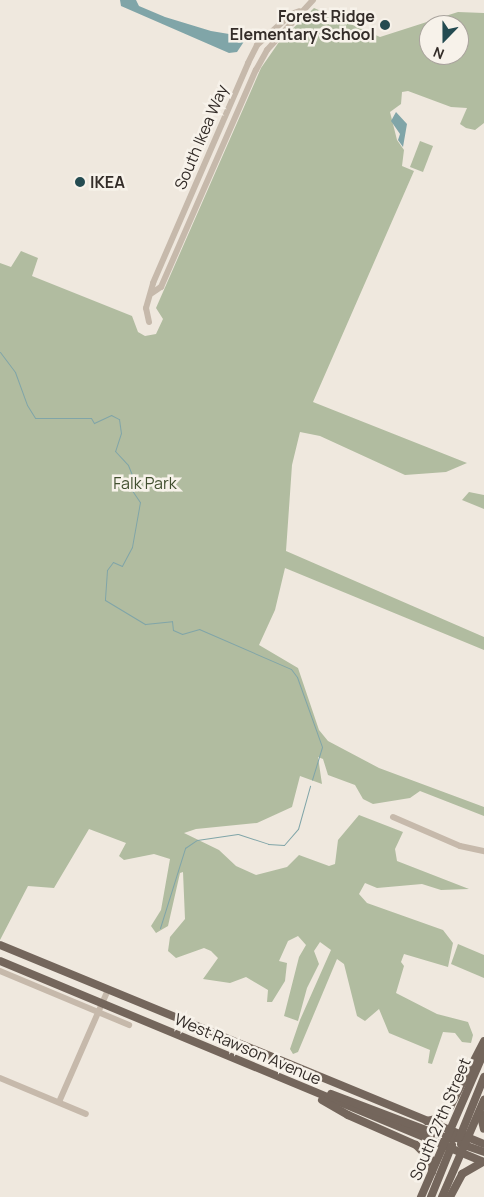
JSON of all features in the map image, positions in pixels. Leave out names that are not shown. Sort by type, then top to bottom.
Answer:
[{"type":"main road","name":"West Rawson Avenue","points":[[0,945],[450,1130],[456,1142]]},
{"type":"main road","name":"West Rawson Avenue","points":[[0,961],[239,1058],[313,1092],[456,1142],[484,1144]]},
{"type":"main road","points":[[427,1121],[440,1118],[450,1108],[484,1041]]},
{"type":"main road","points":[[239,1058],[245,1046]]},
{"type":"main road","name":"South 27th Street","points":[[450,1130],[484,1052]]},
{"type":"main road","points":[[431,1197],[484,1077]]},
{"type":"main road","points":[[294,1083],[348,1115],[416,1145],[431,1160],[432,1172]]},
{"type":"main road","name":"South 27th Street","points":[[421,1197],[432,1172],[480,1110],[484,1100]]},
{"type":"main road","points":[[480,1110],[484,1129]]},
{"type":"main road","points":[[456,1142],[484,1152]]},
{"type":"main road","name":"South 27th Street","points":[[442,1197],[461,1153],[456,1142]]},
{"type":"main road","points":[[461,1153],[483,1162]]},
{"type":"main road","points":[[450,1197],[462,1174],[483,1162]]},
{"type":"street","name":"South Ikea Way","points":[[152,293],[161,287],[256,70],[267,50],[300,11],[313,0]]},
{"type":"street","name":"South Ikea Way","points":[[149,322],[146,308],[152,293],[153,283],[257,45],[291,14],[300,11]]},
{"type":"street","points":[[392,817],[460,846],[484,851]]},
{"type":"street","points":[[0,971],[129,1026]]},
{"type":"street","points":[[59,1102],[108,990]]},
{"type":"street","points":[[0,1078],[86,1114]]},
{"type":"green space","name":"Falk Park","points":[[314,8],[380,37],[419,24],[419,65],[469,65],[469,15],[449,15],[458,12],[484,13],[484,123],[475,130],[466,128],[460,124],[467,108],[451,107],[408,91],[402,92],[401,104],[390,112],[397,140],[404,150],[402,166],[414,171],[313,402],[467,463],[446,472],[405,475],[320,436],[300,432],[292,465],[286,551],[484,637],[484,650],[285,568],[275,610],[259,645],[298,668],[319,730],[328,741],[379,768],[484,807],[484,816],[420,791],[410,798],[373,804],[363,799],[355,785],[328,775],[323,759],[318,757],[322,784],[300,776],[292,807],[257,823],[196,829],[184,833],[219,850],[236,866],[256,875],[287,867],[299,855],[329,866],[335,864],[338,840],[359,815],[403,832],[395,849],[397,861],[469,889],[441,890],[422,884],[377,888],[365,883],[359,894],[367,903],[443,930],[453,943],[448,967],[404,954],[401,962],[404,966],[396,993],[437,1014],[468,1022],[473,1035],[471,1043],[462,1042],[455,1033],[443,1032],[432,1064],[428,1063],[430,1050],[389,1033],[379,1009],[365,1021],[357,1016],[344,964],[337,959],[298,1052],[293,1054],[290,1049],[300,1020],[331,950],[320,942],[314,951],[319,964],[307,988],[298,1021],[284,1016],[299,957],[306,945],[298,936],[288,941],[279,961],[287,963],[285,981],[272,1002],[267,1002],[268,990],[246,977],[230,983],[203,979],[218,958],[211,951],[204,948],[176,958],[168,951],[170,937],[185,919],[183,872],[180,873],[168,926],[156,933],[151,926],[161,910],[170,859],[154,854],[124,860],[119,856],[126,843],[89,829],[54,888],[28,886],[0,940],[0,263],[11,267],[21,251],[38,258],[32,276],[132,316],[138,332],[145,336],[156,334],[163,319],[156,308],[261,68],[279,42]]},
{"type":"green space","points":[[420,141],[433,146],[423,172],[410,167]]},
{"type":"green space","points":[[469,492],[484,495],[484,509],[462,500]]},
{"type":"green space","points":[[458,944],[484,955],[484,978],[451,964]]},
{"type":"water","points":[[120,0],[136,0],[139,6],[165,17],[211,31],[241,36],[245,40],[237,52],[229,53],[121,6]]},
{"type":"water","points":[[396,112],[407,124],[403,147],[398,140],[400,134],[391,121]]},
{"type":"waterway","points":[[0,352],[15,372],[27,405],[35,418],[91,418],[94,423],[111,415],[119,419],[121,433],[115,451],[128,465],[132,475],[127,483],[140,502],[132,547],[122,566],[113,562],[107,570],[105,600],[145,624],[172,621],[173,630],[182,634],[199,629],[291,669],[297,677],[322,747],[312,780]]},
{"type":"waterway","points":[[160,928],[185,848],[197,840],[238,834],[268,844],[284,845],[298,829],[310,786]]},
{"type":"place","name":"Forest Ridge Elementary School","points":[[385,25]]},
{"type":"place","name":"IKEA","points":[[80,182]]}]
